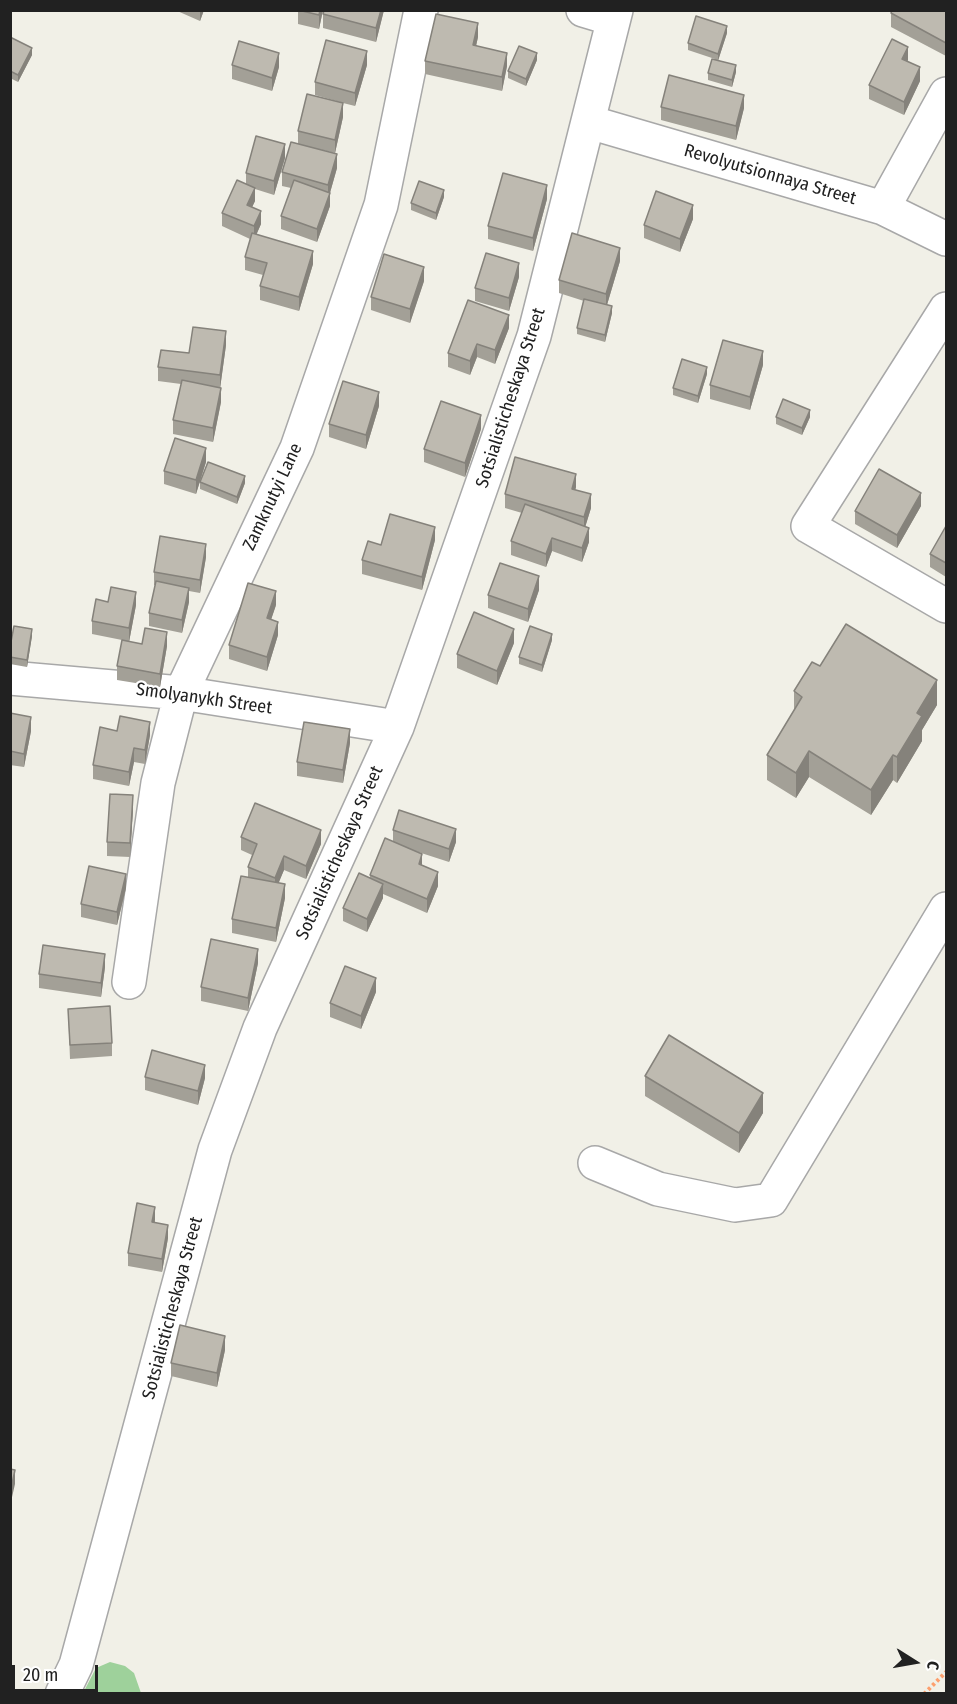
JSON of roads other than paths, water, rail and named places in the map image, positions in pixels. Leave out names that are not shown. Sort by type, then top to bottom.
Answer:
[{"type":"street","name":"Zamknutyi Lane","points":[[129,982],[158,783],[181,693],[300,437],[381,206],[421,10]]},
{"type":"street","name":"Sotsialisticheskaya Street","points":[[62,1694],[76,1665],[215,1150],[260,1028],[397,727],[534,336],[589,122],[604,14]]},
{"type":"street","points":[[883,208],[946,94]]},
{"type":"street","name":"Revolyutsionnaya Street","points":[[589,122],[883,208],[946,239]]},
{"type":"street","points":[[946,309],[808,526],[946,606]]},
{"type":"street","name":"Smolyanykh Street","points":[[10,678],[181,693],[397,727]]},
{"type":"street","points":[[595,1163],[658,1189],[735,1205],[771,1200],[946,909]]}]
